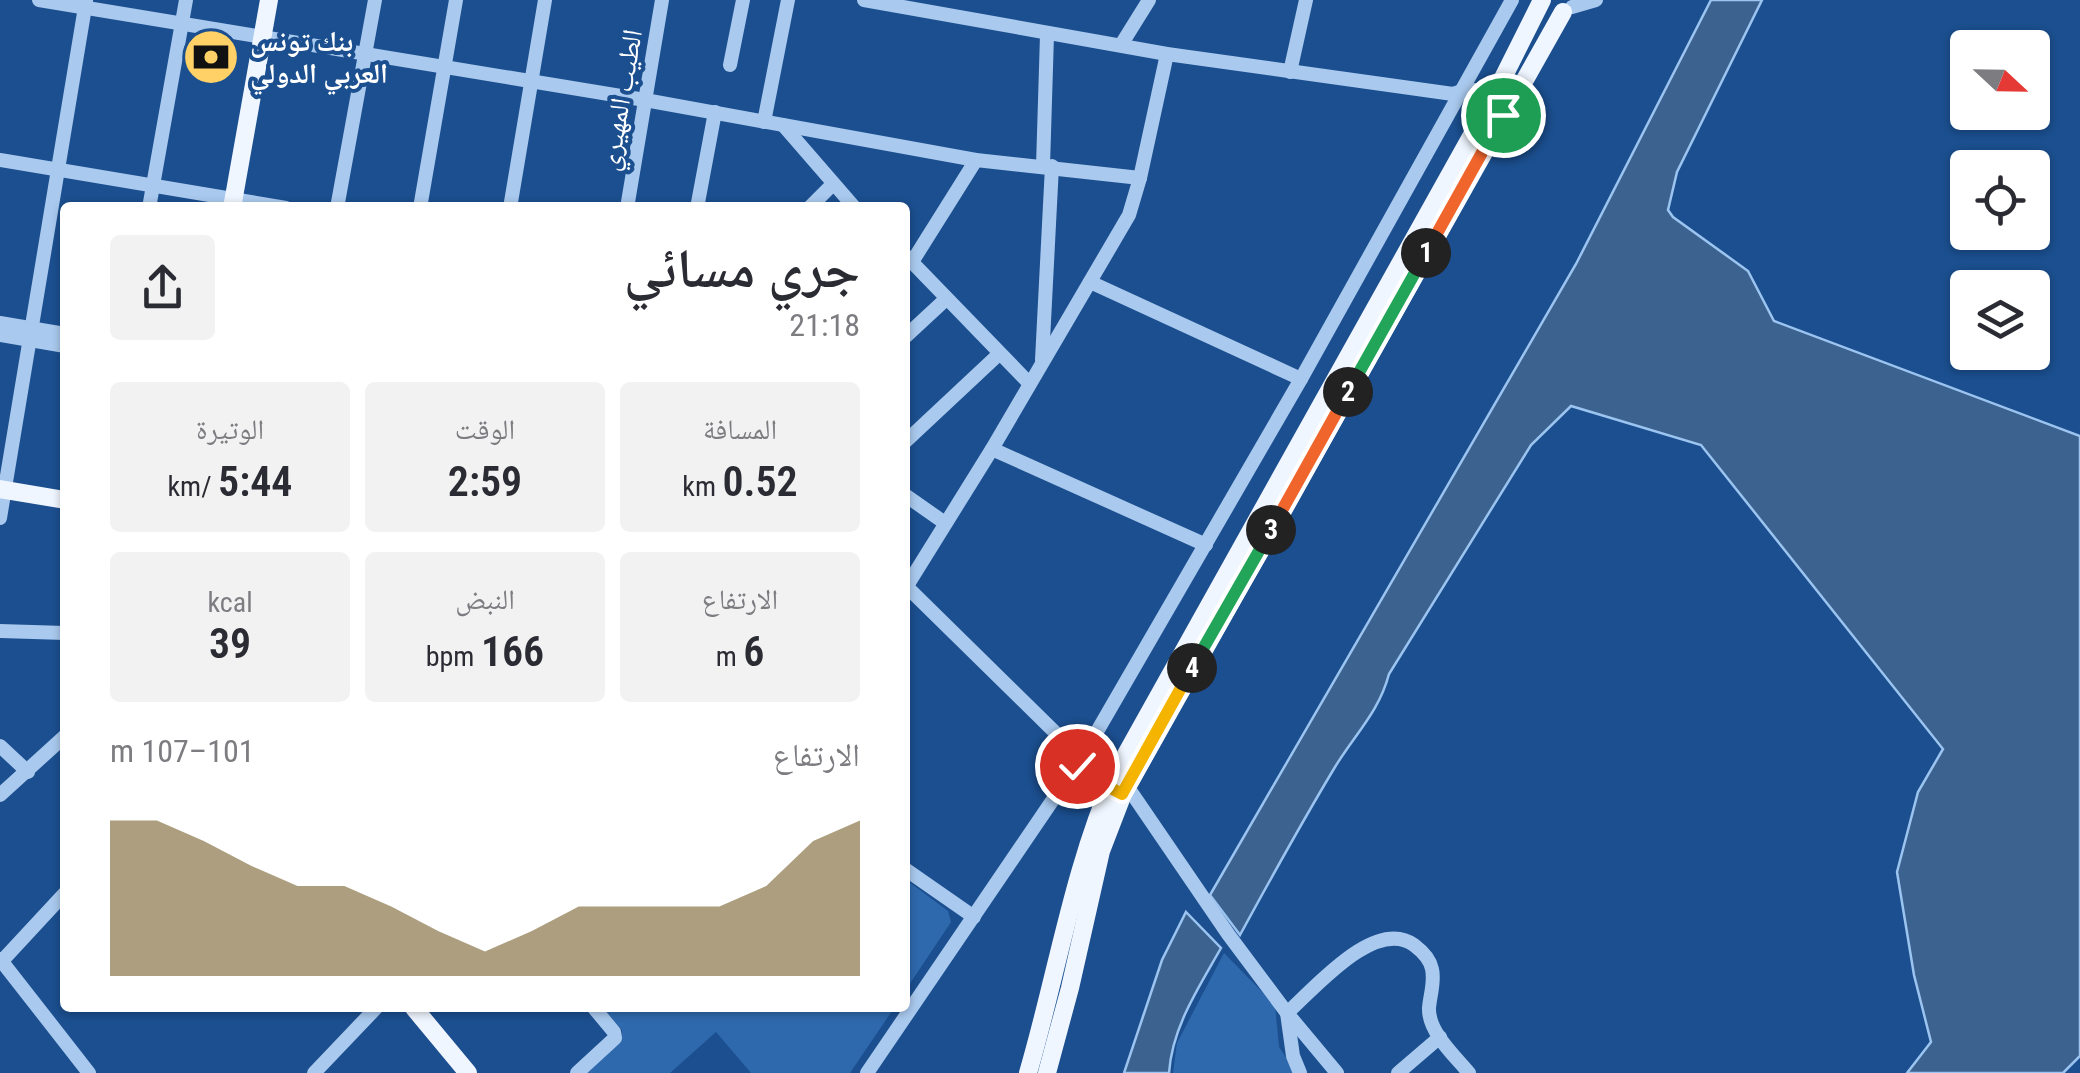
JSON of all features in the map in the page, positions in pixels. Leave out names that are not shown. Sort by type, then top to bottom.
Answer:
[{"type":"main road","points":[[232,202],[270,0]]},
{"type":"main road","points":[[1500,104],[1542,0],[1550,9],[1570,6]]},
{"type":"main road","points":[[1028,1073],[1086,850],[1500,104],[1570,6]]},
{"type":"main road","points":[[2,489],[60,499]]},
{"type":"main road","points":[[1046,1073],[1101,851],[1121,788]]},
{"type":"main road","points":[[417,1012],[468,1073]]},
{"type":"street","points":[[39,0],[86,4],[976,160],[1140,178]]},
{"type":"street","points":[[150,202],[186,0]]},
{"type":"street","points":[[338,202],[375,0]]},
{"type":"street","points":[[421,202],[456,0]]},
{"type":"street","points":[[511,202],[545,0]]},
{"type":"street","name":"الطيب المهيري","points":[[628,202],[662,0]]},
{"type":"street","points":[[730,65],[742,0]]},
{"type":"street","points":[[764,122],[788,0]]},
{"type":"street","points":[[864,0],[1048,35],[1500,104]]},
{"type":"street","points":[[1121,45],[1149,0]]},
{"type":"street","points":[[1290,72],[1306,0]]},
{"type":"street","points":[[910,1010],[1078,757],[1206,544],[1512,0]]},
{"type":"street","points":[[1570,6],[1596,0]]},
{"type":"street","points":[[0,518],[86,4]]},
{"type":"street","points":[[1042,362],[1048,35]]},
{"type":"street","points":[[910,580],[1129,215],[1167,54]]},
{"type":"street","points":[[698,202],[715,112]]},
{"type":"street","points":[[783,125],[849,202]]},
{"type":"street","points":[[0,160],[153,185],[228,202]]},
{"type":"street","points":[[910,257],[976,160]]},
{"type":"street","points":[[815,202],[832,185]]},
{"type":"street","points":[[910,259],[1029,383]]},
{"type":"street","points":[[1090,282],[1302,379]]},
{"type":"street","points":[[910,332],[946,299]]},
{"type":"street","points":[[0,323],[60,344]]},
{"type":"street","points":[[0,335],[60,334]]},
{"type":"street","points":[[910,437],[999,354]]},
{"type":"street","points":[[992,449],[1206,544]]},
{"type":"street","points":[[910,498],[945,523]]},
{"type":"street","points":[[910,591],[1078,757],[1121,788],[1176,854],[1228,934],[1337,1073]]},
{"type":"street","points":[[0,631],[60,633]]},
{"type":"street","points":[[0,795],[60,741]]},
{"type":"street","points":[[0,746],[28,772]]},
{"type":"street","points":[[910,872],[974,916]]},
{"type":"street","points":[[60,898],[1,960],[80,1070]]},
{"type":"street","points":[[1287,1013],[1368,944],[1391,936],[1409,941],[1428,958],[1433,971],[1429,1016],[1440,1037],[1469,1073]]},
{"type":"street","points":[[314,1073],[372,1012]]},
{"type":"street","points":[[577,1073],[615,1038],[597,1012]]},
{"type":"street","points":[[867,1073],[909,1012]]},
{"type":"street","points":[[1287,1013],[1293,1056],[1300,1073]]},
{"type":"street","points":[[1398,1073],[1440,1037]]},
{"type":"shaded area","points":[[1711,0],[1762,0],[1677,172],[1668,210],[1673,217],[1748,271],[1774,321],[2080,436],[2080,1056],[2063,1073],[1907,1073],[1931,1042],[1914,975],[1897,872],[1918,792],[1943,749],[1701,445],[1571,406],[1531,445],[1389,674],[1373,711],[1323,788],[1240,935],[1210,895],[1576,264]]},
{"type":"shaded area","points":[[910,883],[948,911],[951,922],[910,984]]},
{"type":"shaded area","points":[[1186,912],[1221,948],[1181,1024],[1169,1073],[1124,1073],[1162,960]]},
{"type":"shaded area","points":[[1224,953],[1275,1005],[1279,1047],[1296,1073],[1173,1073],[1177,1043]]},
{"type":"shaded area","points":[[606,1012],[891,1012],[850,1073],[751,1073],[716,1032],[670,1073],[582,1073],[621,1040],[622,1030]]},
{"type":"place","name":"بنك تونس العربي الدولي","points":[[211,57]]},
{"type":"route","points":[[1077,766],[1122,794],[1503,115]]}]
